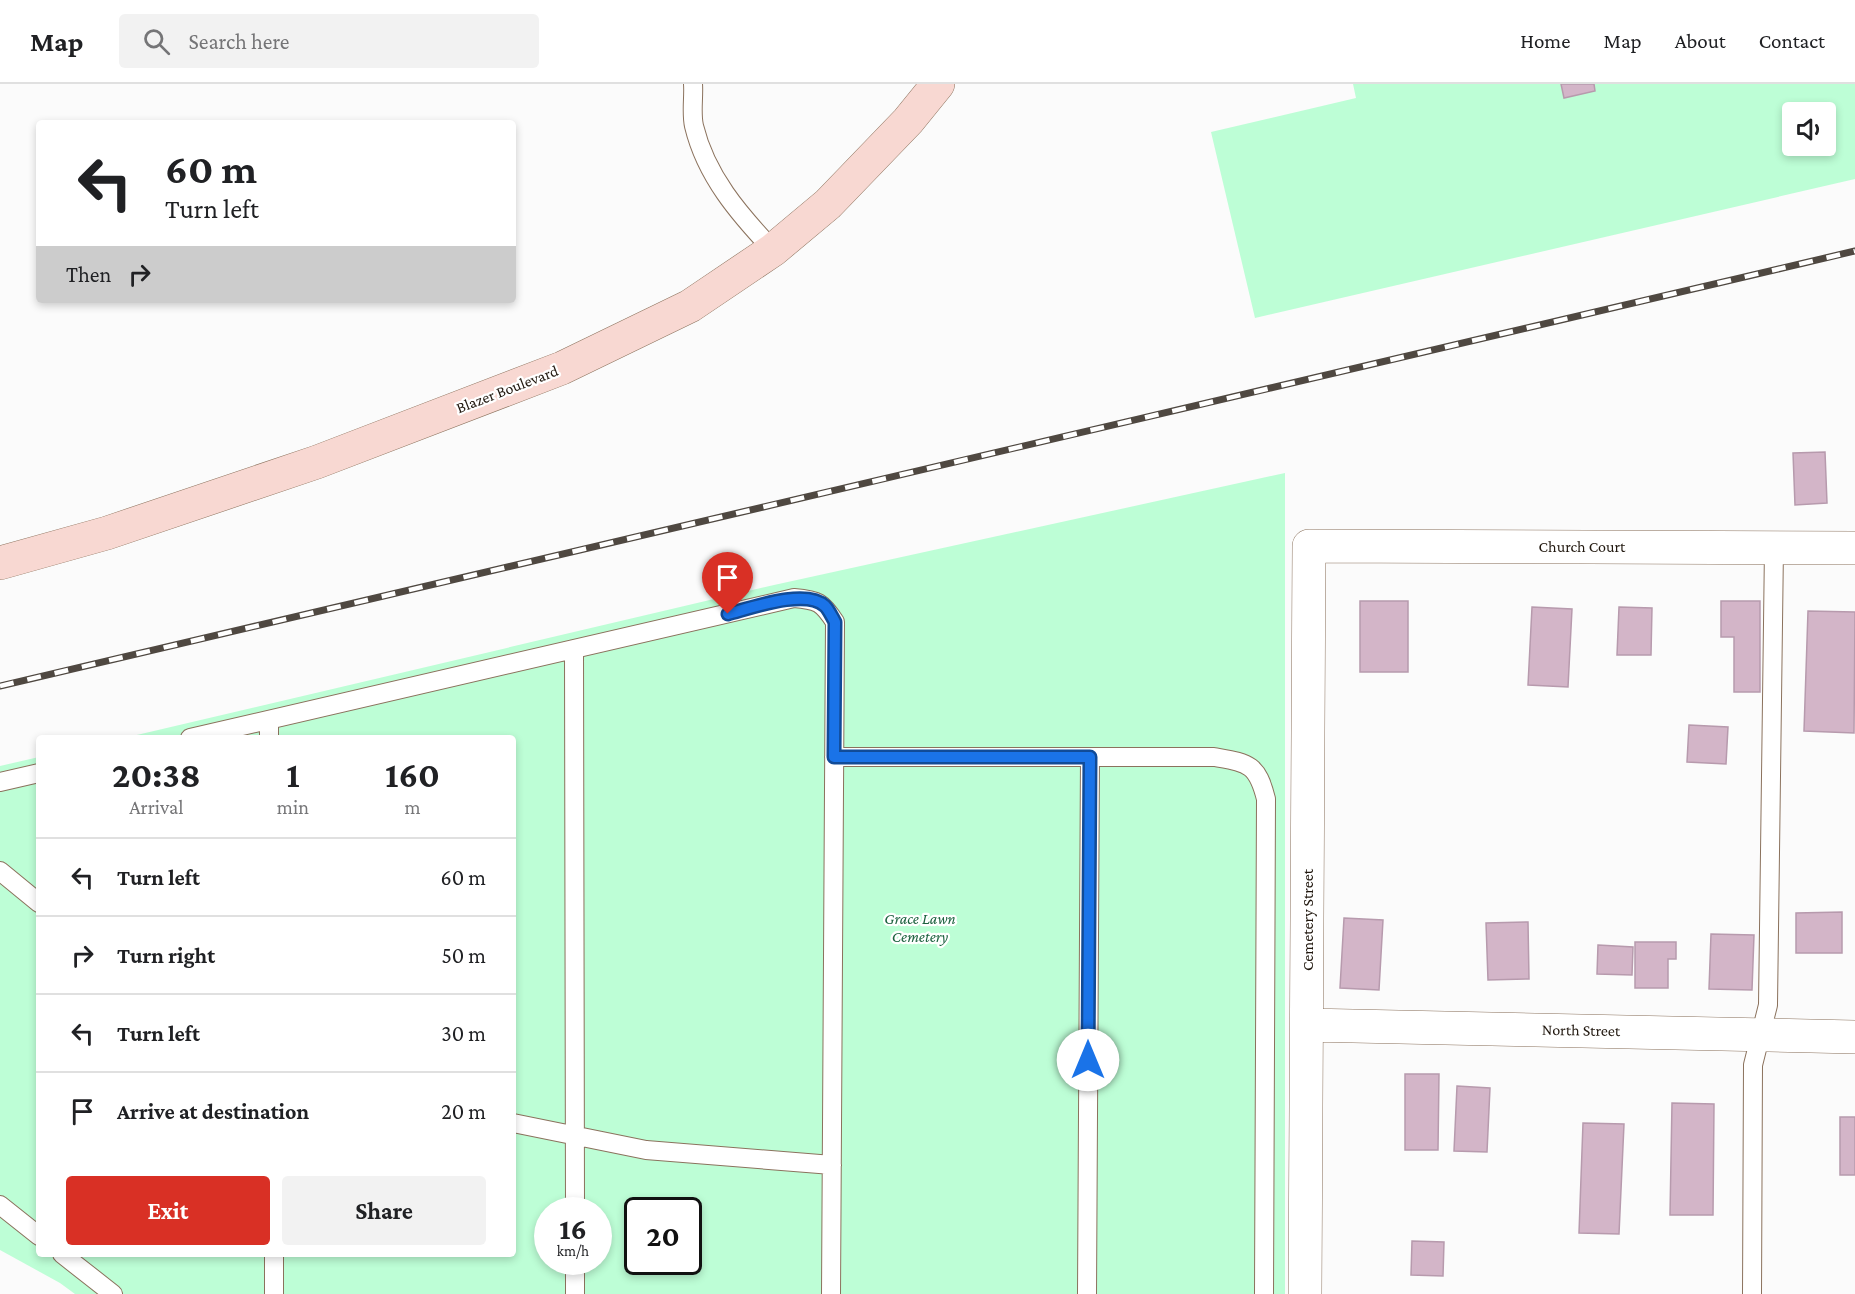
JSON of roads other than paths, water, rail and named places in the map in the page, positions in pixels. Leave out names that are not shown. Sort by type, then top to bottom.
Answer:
[{"type":"main road","name":"Blazer Boulevard","points":[[0,564],[107,533],[317,462],[562,368],[690,306],[774,250],[828,204],[908,122],[938,84]]},
{"type":"street","name":"Church Court","points":[[1309,546],[1855,548]]},
{"type":"street","name":"Cemetery Street","points":[[1305,1294],[1309,546]]},
{"type":"street","name":"North Street","points":[[1307,1025],[1855,1037]]},
{"type":"lane","points":[[693,84],[694,124],[704,157],[719,186],[744,220],[774,250]]},
{"type":"lane","points":[[1752,1294],[1753,1065],[1768,1005],[1774,547]]},
{"type":"lane","points":[[216,735],[269,729],[574,649],[795,598],[814,600],[825,606],[835,622],[831,1294]]},
{"type":"lane","points":[[574,649],[575,1197]]},
{"type":"lane","points":[[834,757],[1214,757],[1238,761],[1252,768],[1261,778],[1266,799],[1264,1294]]},
{"type":"lane","points":[[1087,1294],[1090,757]]},
{"type":"lane","points":[[0,782],[36,774]]},
{"type":"lane","points":[[0,871],[36,901]]},
{"type":"lane","points":[[516,1124],[646,1150],[832,1165]]},
{"type":"lane","points":[[0,1205],[36,1234]]},
{"type":"lane","points":[[66,1257],[112,1294]]},
{"type":"lane","points":[[274,1257],[274,1294]]},
{"type":"lane","points":[[575,1275],[575,1294]]},
{"type":"railway","points":[[0,686],[1855,251]]},
{"type":"park label","name":"Grace Lawn Cemetery","points":[[920,927]]}]
